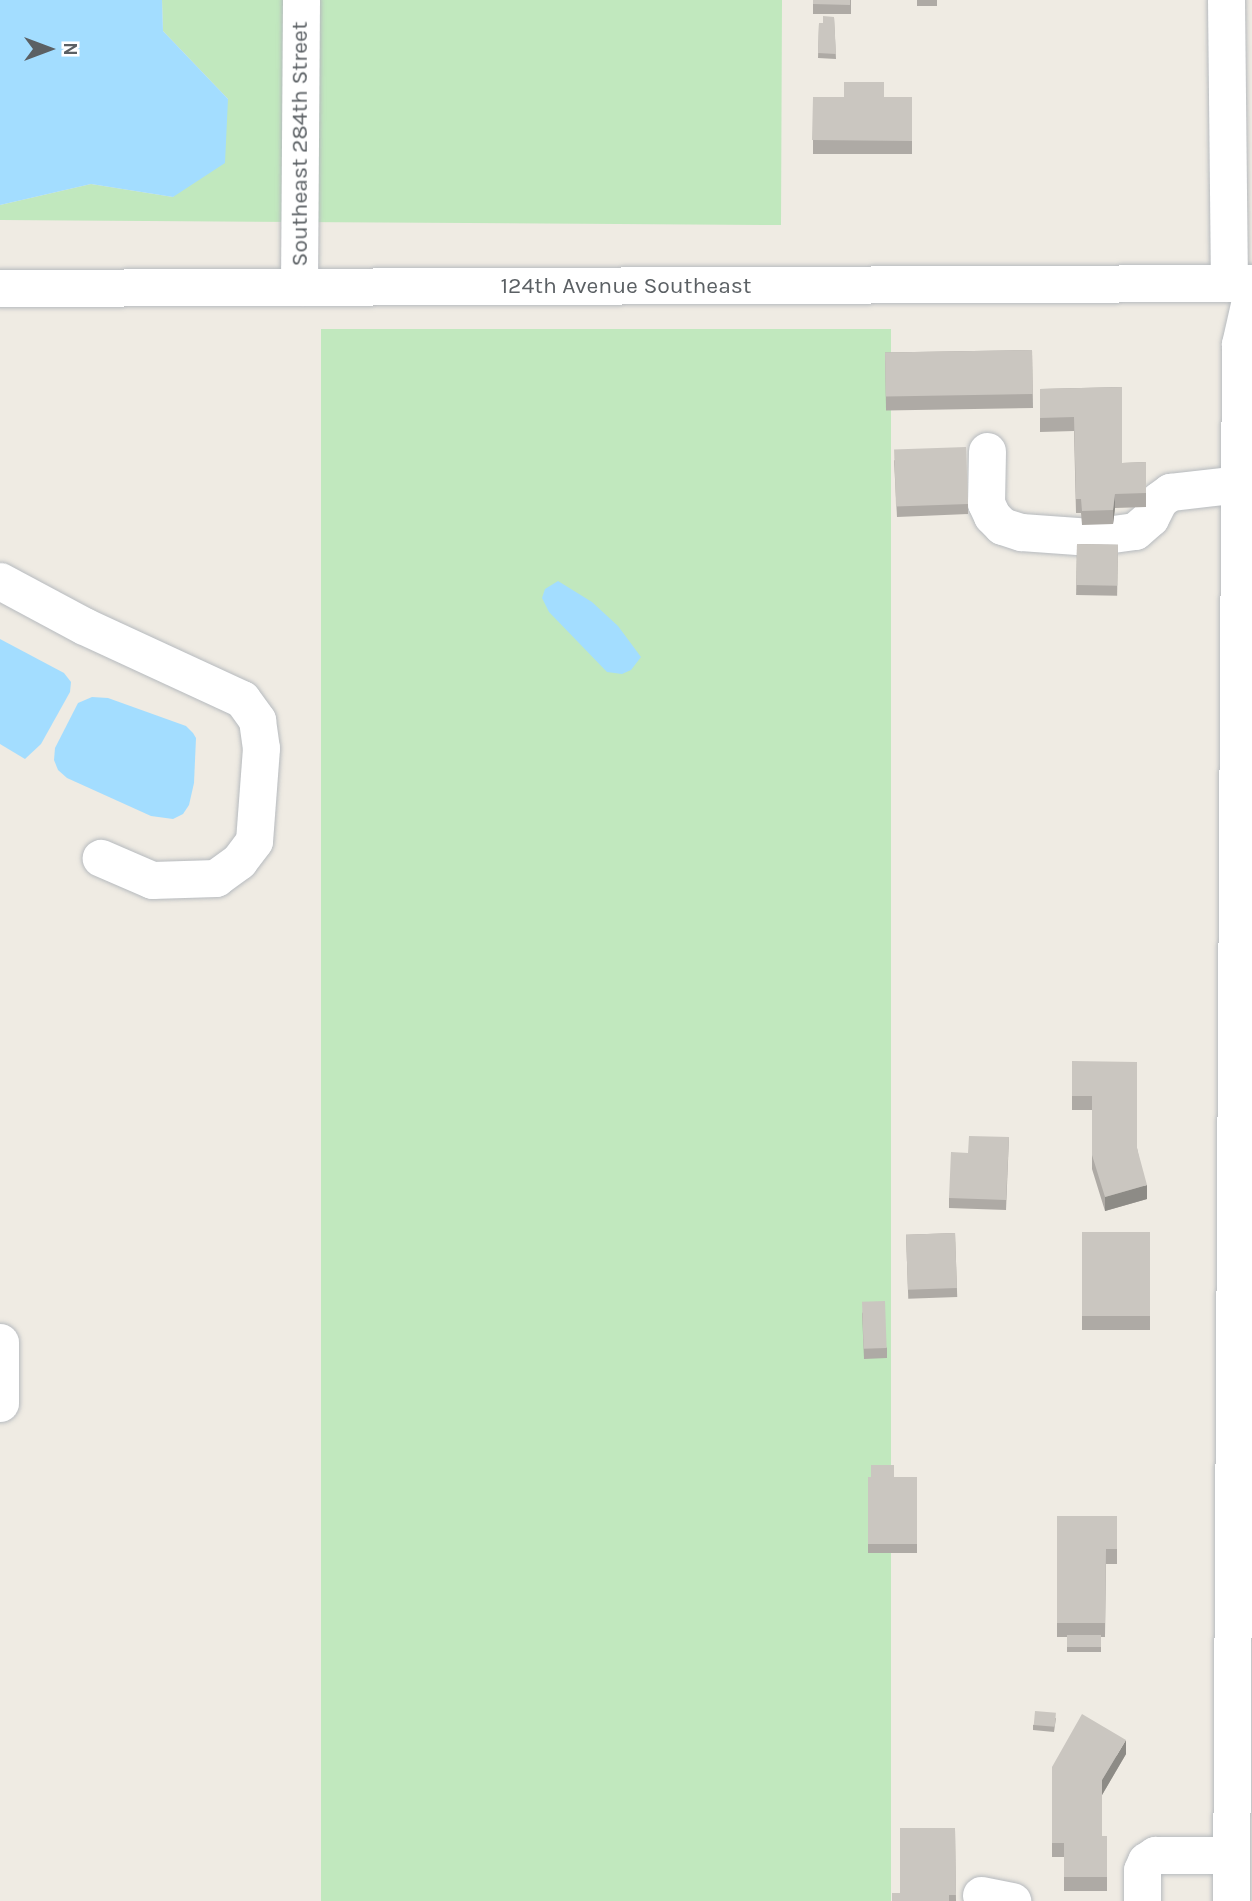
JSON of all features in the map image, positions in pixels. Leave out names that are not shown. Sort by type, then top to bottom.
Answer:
[{"type":"street","name":"Southeast 284th Street","points":[[299,287],[301,0]]},
{"type":"street","points":[[1226,0],[1244,286],[1240,344],[1231,1855],[1238,1899]]},
{"type":"street","name":"124th Avenue Southeast","points":[[0,288],[1244,286]]},
{"type":"street","points":[[987,451],[986,503],[992,516],[1002,526],[1021,532],[1091,537],[1135,531],[1150,518],[1158,500],[1170,492],[1239,484]]},
{"type":"street","points":[[0,581],[84,626],[242,699],[257,720],[261,748],[254,841],[239,862],[216,878],[152,880],[101,858]]},
{"type":"street","points":[[0,1342],[0,1403]]},
{"type":"street","points":[[1142,1901],[1142,1870],[1146,1861],[1155,1855],[1231,1855]]},
{"type":"green space","points":[[162,0],[782,0],[781,225],[0,220],[0,205],[91,184],[173,197],[228,99],[163,31]]},
{"type":"green space","points":[[321,329],[891,329],[891,1901],[321,1901]]},
{"type":"water","points":[[0,0],[162,0],[163,31],[228,99],[225,163],[173,197],[91,184],[0,205]]},
{"type":"water","points":[[558,581],[592,602],[618,626],[641,657],[631,670],[622,674],[607,672],[549,612],[542,598],[545,589]]},
{"type":"water","points":[[0,639],[64,673],[71,682],[70,692],[41,744],[25,759],[0,744]]},
{"type":"water","points":[[92,697],[108,698],[186,726],[193,733],[196,738],[194,783],[189,805],[183,814],[173,819],[151,816],[67,778],[58,770],[54,760],[55,748],[78,703]]},
{"type":"building","points":[[813,0],[850,0],[850,5],[813,4]]},
{"type":"building","points":[[823,16],[834,17],[836,54],[818,53],[819,23],[823,23]]},
{"type":"building","points":[[844,82],[884,82],[884,97],[912,97],[912,141],[812,140],[813,97],[844,97]]},
{"type":"building","points":[[1032,350],[1033,394],[886,397],[885,353]]},
{"type":"building","points":[[1122,387],[1122,463],[1146,462],[1146,493],[1115,494],[1113,510],[1082,511],[1081,499],[1076,499],[1074,417],[1040,418],[1040,389]]},
{"type":"building","points":[[966,447],[968,504],[896,506],[894,450]]},
{"type":"building","points":[[1077,544],[1118,545],[1117,586],[1076,585]]},
{"type":"building","points":[[1072,1061],[1137,1062],[1137,1148],[1147,1185],[1105,1197],[1092,1155],[1092,1096],[1072,1096]]},
{"type":"building","points":[[969,1136],[1009,1137],[1006,1200],[949,1198],[951,1152],[968,1153]]},
{"type":"building","points":[[1082,1232],[1150,1232],[1150,1316],[1082,1316]]},
{"type":"building","points":[[955,1233],[957,1288],[908,1290],[906,1235]]},
{"type":"building","points":[[885,1301],[887,1348],[864,1349],[862,1302]]},
{"type":"building","points":[[871,1465],[894,1465],[894,1477],[871,1477]]},
{"type":"building","points":[[868,1477],[917,1477],[917,1544],[868,1544]]},
{"type":"building","points":[[1057,1516],[1117,1516],[1117,1549],[1106,1549],[1105,1623],[1057,1623]]},
{"type":"building","points":[[1067,1635],[1101,1635],[1101,1647],[1067,1647]]},
{"type":"building","points":[[1035,1711],[1056,1713],[1055,1727],[1034,1725]]},
{"type":"building","points":[[1082,1714],[1126,1740],[1102,1780],[1102,1836],[1107,1836],[1107,1877],[1064,1877],[1064,1843],[1052,1843],[1052,1767]]},
{"type":"building","points":[[900,1828],[955,1828],[956,1895],[949,1895],[949,1901],[892,1901],[892,1893],[900,1893]]}]
